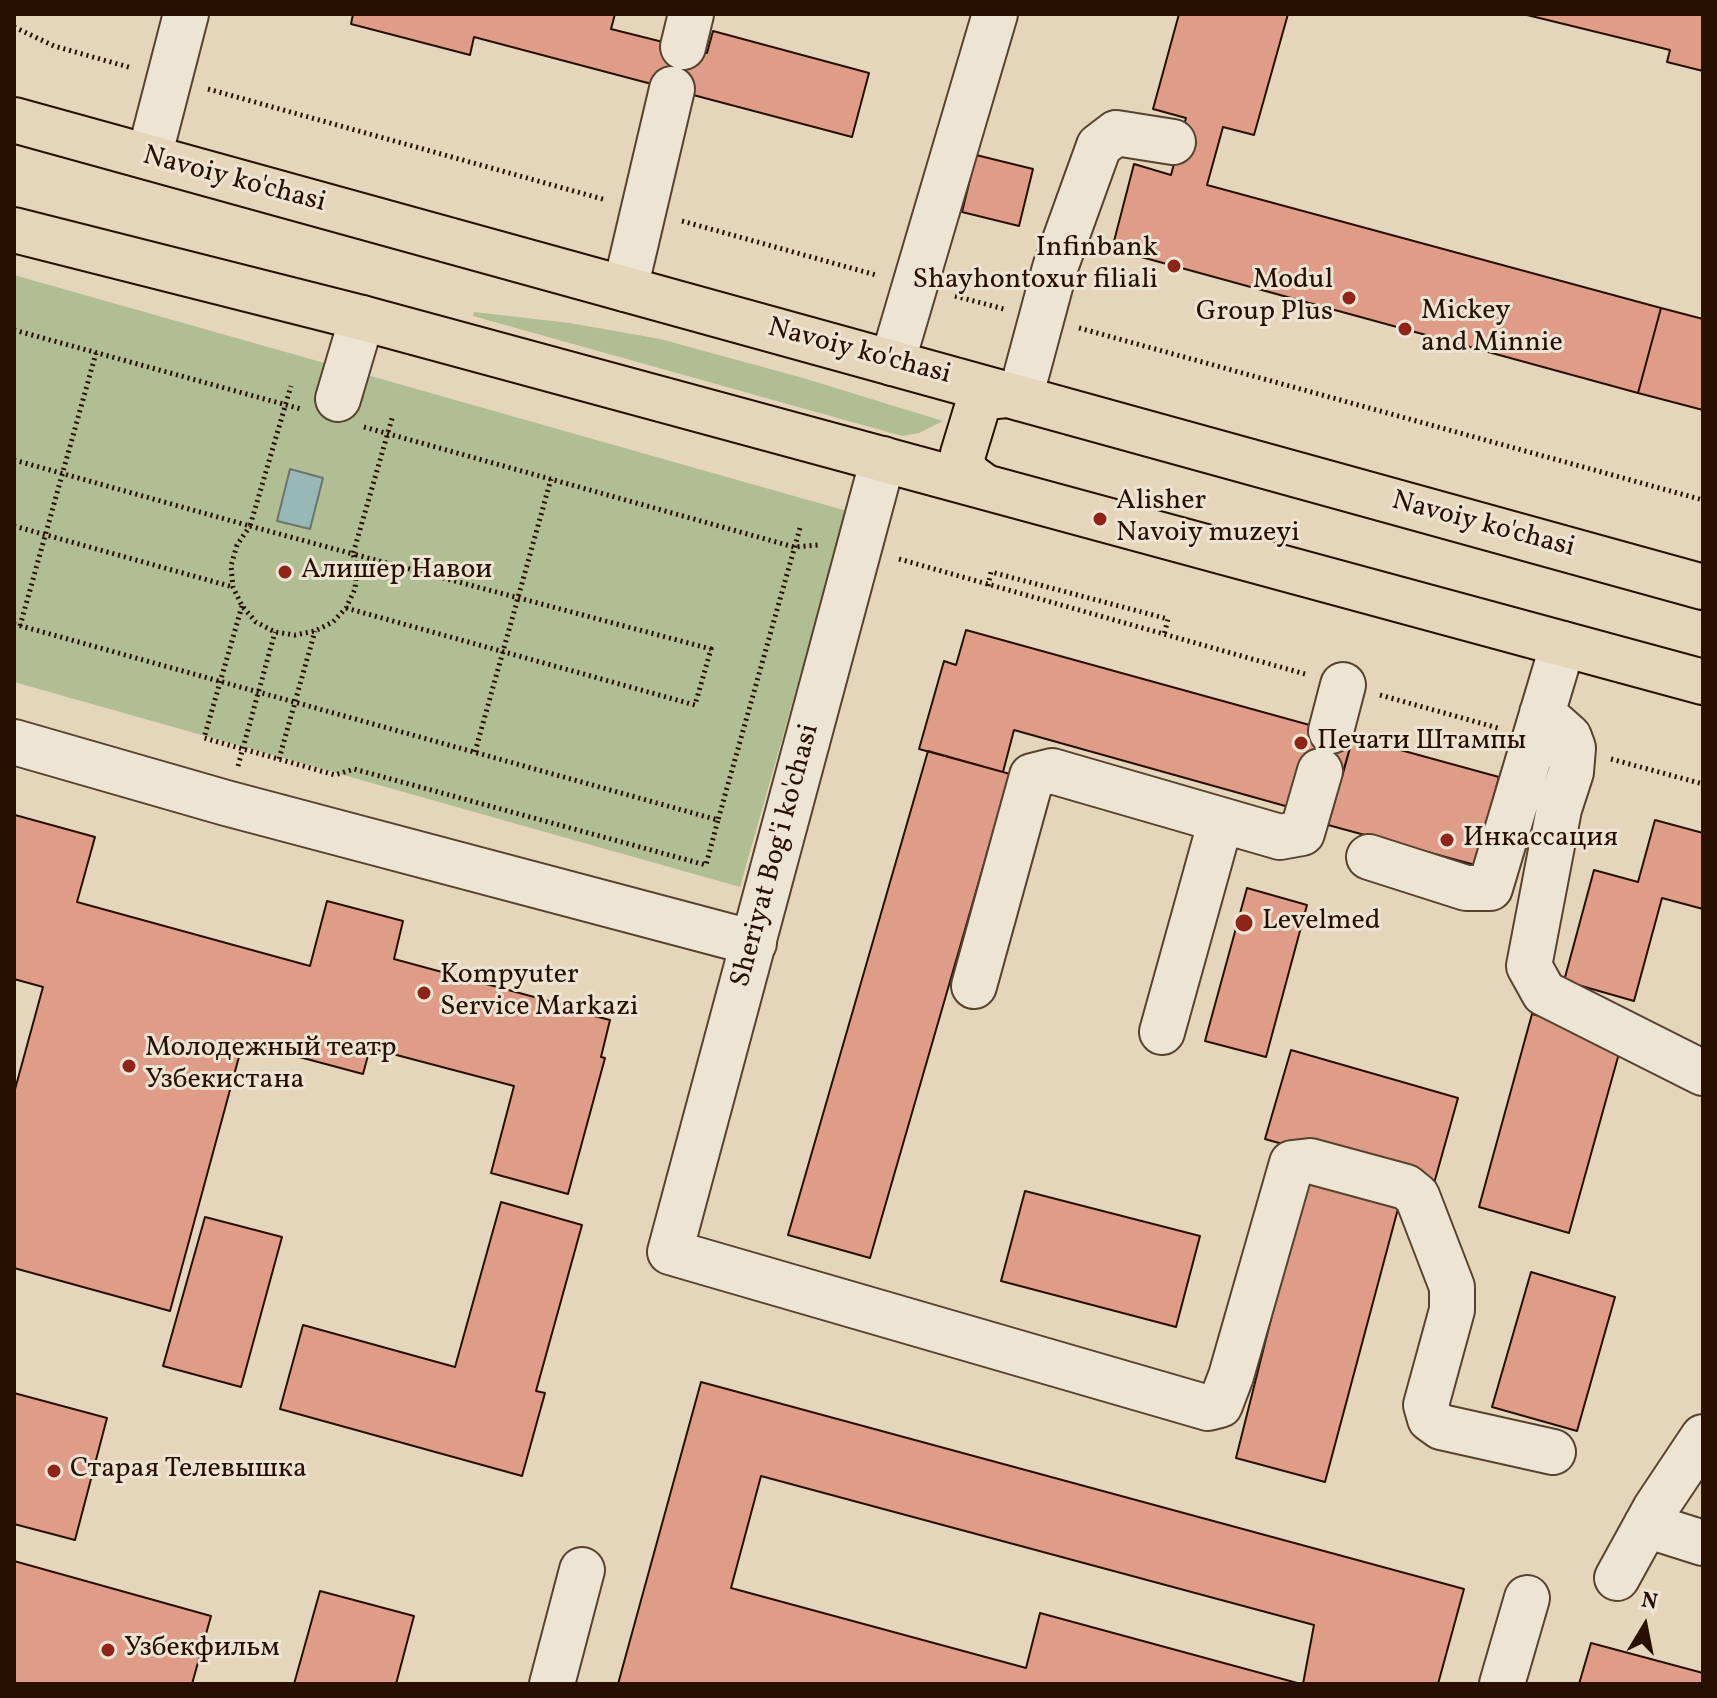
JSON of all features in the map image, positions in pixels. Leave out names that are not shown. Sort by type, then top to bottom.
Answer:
[{"type":"main road","name":"Navoiy ko'chasi","points":[[25,118],[149,157],[1703,587]]},
{"type":"main road","points":[[14,230],[362,318],[1703,682]]},
{"type":"main road","points":[[985,487],[967,474],[962,461],[980,398],[1014,397]]},
{"type":"street","points":[[149,157],[186,14]]},
{"type":"street","points":[[892,363],[995,14]]},
{"type":"street","points":[[625,289],[672,89]]},
{"type":"street","points":[[1014,397],[1042,318],[1055,268],[1099,146],[1116,133],[1173,142]]},
{"type":"street","points":[[333,411],[362,318]]},
{"type":"street","name":"Sheriyat Bog'i ko'chasi","points":[[883,459],[670,1252],[1208,1408],[1220,1405],[1231,1376],[1292,1163],[1310,1161],[1406,1187],[1417,1196],[1452,1287],[1452,1310],[1426,1405],[1430,1419],[1441,1427],[1553,1452]]},
{"type":"street","points":[[1369,857],[1466,888],[1490,888],[1550,733],[1563,644]]},
{"type":"street","points":[[974,986],[1032,776],[1052,771],[1280,837],[1302,833],[1343,685]]},
{"type":"street","points":[[1550,733],[1571,772],[1559,809],[1529,966],[1544,993],[1703,1073]]},
{"type":"street","points":[[14,742],[226,803],[754,943]]},
{"type":"street","points":[[1162,1032],[1221,820]]},
{"type":"street","points":[[1617,1578],[1646,1525],[1703,1437]]},
{"type":"street","points":[[1646,1525],[1703,1543]]},
{"type":"street","points":[[552,1684],[582,1570]]},
{"type":"street","points":[[1502,1684],[1527,1598]]},
{"type":"path","points":[[14,27],[54,46],[168,78],[913,286],[1042,318],[1703,500]]},
{"type":"path","points":[[14,330],[286,405],[333,411],[387,433],[794,547]]},
{"type":"path","points":[[96,353],[46,535],[17,625],[718,820]]},
{"type":"path","points":[[291,386],[250,526],[237,545],[231,566],[233,587],[242,606],[256,622],[275,632],[295,635],[315,631],[333,622],[346,608],[355,589],[357,569],[353,554],[393,415]]},
{"type":"path","points":[[14,460],[711,649],[695,705],[346,608]]},
{"type":"path","points":[[475,752],[551,479]]},
{"type":"path","points":[[14,526],[233,587]]},
{"type":"path","points":[[242,606],[204,738],[335,775],[354,769],[706,865],[800,528]]},
{"type":"path","points":[[860,547],[1343,685],[1550,733],[1703,784]]},
{"type":"path","points":[[988,586],[991,572],[1168,619],[1164,635]]},
{"type":"path","points":[[279,759],[315,631]]},
{"type":"path","points":[[226,803],[275,632]]},
{"type":"green space","points":[[14,275],[847,511],[740,887],[14,682]]},
{"type":"green space","points":[[474,312],[570,323],[660,339],[943,421],[919,433],[902,436],[473,316]]},
{"type":"water","points":[[290,469],[323,478],[310,529],[277,521]]},
{"type":"building","points":[[353,14],[615,14],[611,29],[707,53],[713,31],[869,73],[852,137],[474,37],[470,55],[351,24]]},
{"type":"building","points":[[1179,14],[1288,14],[1254,135],[1223,127],[1207,185],[1661,308],[1638,393],[1112,249],[1134,164],[1171,175],[1186,118],[1153,109]]},
{"type":"building","points":[[1523,14],[1703,14],[1703,71],[1667,62],[1670,50]]},
{"type":"building","points":[[976,155],[1033,169],[1019,226],[962,212]]},
{"type":"building","points":[[1661,308],[1703,319],[1703,410],[1638,393]]},
{"type":"building","points":[[966,630],[1353,737],[1342,777],[1320,771],[1296,809],[1014,730],[1003,772],[919,749],[944,661],[956,665]]},
{"type":"building","points":[[1353,737],[1499,777],[1475,865],[1328,825]]},
{"type":"building","points":[[928,751],[1010,774],[870,1258],[788,1235]]},
{"type":"building","name":"Молодежный театр Узбекистана","points":[[15,815],[95,837],[77,902],[310,966],[327,901],[403,921],[394,959],[610,1020],[601,1057],[605,1058],[568,1194],[491,1173],[514,1086],[370,1048],[363,1074],[243,1042],[170,1311],[14,1268],[14,1093],[43,987],[14,979]]},
{"type":"building","points":[[1655,820],[1703,833],[1703,909],[1662,898],[1634,1001],[1564,981],[1594,870],[1638,882]]},
{"type":"building","points":[[1247,888],[1307,905],[1266,1057],[1205,1041]]},
{"type":"building","points":[[1532,1014],[1623,1039],[1569,1233],[1479,1207]]},
{"type":"building","points":[[1291,1050],[1458,1098],[1433,1187],[1265,1139]]},
{"type":"building","points":[[1306,1180],[1399,1205],[1325,1482],[1236,1458]]},
{"type":"building","points":[[1025,1191],[1200,1236],[1176,1327],[1001,1281]]},
{"type":"building","points":[[501,1202],[582,1225],[536,1391],[545,1393],[522,1476],[280,1409],[303,1325],[455,1367]]},
{"type":"building","points":[[205,1217],[282,1237],[241,1387],[163,1366]]},
{"type":"building","points":[[1531,1272],[1615,1297],[1577,1431],[1492,1407]]},
{"type":"building","points":[[701,1382],[1464,1589],[1438,1684],[1303,1684],[1314,1625],[761,1476],[731,1588],[1026,1668],[1040,1613],[1301,1684],[618,1684]]},
{"type":"building","name":"Старая Телевышка","points":[[14,1393],[107,1418],[75,1540],[14,1524]]},
{"type":"building","name":"Узбекфильм","points":[[14,1561],[211,1616],[192,1684],[14,1684]]},
{"type":"building","points":[[320,1591],[414,1616],[396,1684],[294,1684]]},
{"type":"building","points":[[1591,1643],[1703,1673],[1703,1684],[1579,1684]]},
{"type":"place","name":"Infinbank Shayhontoxur filiali","points":[[1174,266]]},
{"type":"place","name":"Modul Group Plus","points":[[1349,298]]},
{"type":"place","name":"Mickey and Minnie","points":[[1405,329]]},
{"type":"place","name":"Alisher Navoiy muzeyi","points":[[1100,519]]},
{"type":"place","name":"Алишер Навои","points":[[285,572]]},
{"type":"place","name":"Печати Штампы","points":[[1301,743]]},
{"type":"place","name":"Инкасcация","points":[[1447,840]]},
{"type":"place","name":"Levelmed","points":[[1244,923]]},
{"type":"place","name":"Kompyuter Service Markazi","points":[[424,993]]},
{"type":"place","name":"Молодежный театр Узбекистана","points":[[129,1066]]},
{"type":"place","name":"Старая Телевышка","points":[[54,1471]]},
{"type":"place","name":"Узбекфильм","points":[[108,1650]]}]
